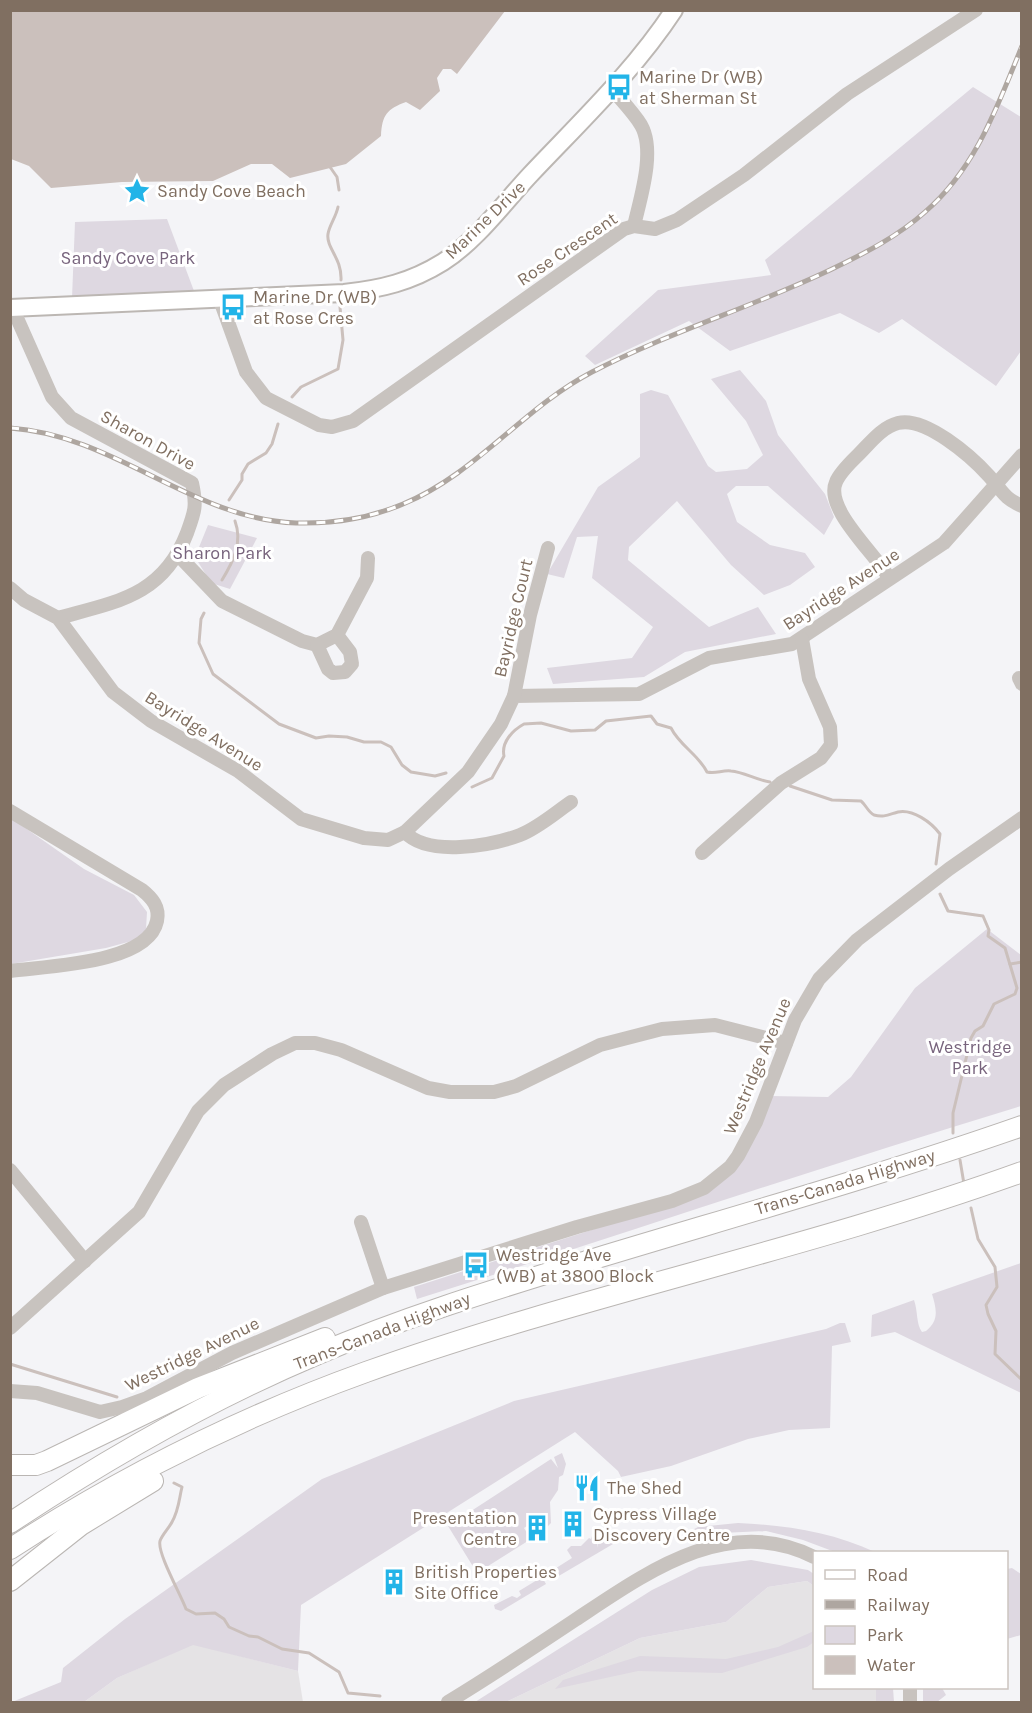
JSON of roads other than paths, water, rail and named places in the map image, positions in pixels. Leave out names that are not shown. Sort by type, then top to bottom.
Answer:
[{"type":"highway","name":"Trans-Canada Highway","points":[[10,1523],[141,1441],[246,1386],[352,1340],[463,1300],[1022,1126]]},
{"type":"highway","name":"Trans-Canada Highway","points":[[10,1549],[162,1461],[260,1415],[364,1372],[477,1336],[883,1219],[1022,1172]]},
{"type":"highway","points":[[10,1465],[36,1465],[47,1461],[198,1388],[292,1350],[393,1314],[463,1300]]},
{"type":"highway","points":[[10,1581],[73,1531],[132,1492],[364,1372]]},
{"type":"main road","name":"Marine Drive","points":[[12,309],[141,304],[383,289],[420,275],[462,246],[643,54],[674,10]]},
{"type":"street","name":"Rose Crescent","points":[[214,300],[246,372],[266,398],[319,425],[342,426],[353,422],[624,229],[634,226],[655,228],[677,220],[744,175],[847,94],[975,10]]},
{"type":"street","points":[[611,88],[642,126],[646,145],[646,174],[634,226]]},
{"type":"street","name":"Sharon Drive","points":[[12,309],[52,397],[71,418],[192,483],[197,506],[178,555],[154,583],[125,599],[58,618]]},
{"type":"street","points":[[889,578],[879,561],[838,511],[834,494],[836,482],[843,471],[877,435],[898,423],[924,425],[960,450],[997,485],[1006,499],[1022,506]]},
{"type":"street","name":"Bayridge Avenue","points":[[10,588],[24,600],[58,618],[113,692],[151,721],[238,771],[301,819],[364,838],[387,840],[405,832],[468,772],[501,724],[514,696],[639,694],[709,658],[781,648],[802,639],[889,578],[944,543],[1022,455]]},
{"type":"street","name":"Bayridge Court","points":[[514,696],[530,615],[548,548]]},
{"type":"street","points":[[178,555],[222,601],[317,645],[337,635],[367,578],[368,558]]},
{"type":"street","points":[[317,645],[328,669],[339,674],[345,672],[352,664],[353,658],[337,635]]},
{"type":"street","points":[[702,853],[736,819],[781,783],[821,758],[831,745],[830,728],[809,679],[802,639]]},
{"type":"street","points":[[405,832],[413,841],[452,847],[476,846],[521,835],[571,802]]},
{"type":"street","points":[[10,811],[142,890],[153,901],[158,915],[151,936],[132,950],[110,956],[10,971]]},
{"type":"street","name":"Westridge Avenue","points":[[10,1391],[37,1393],[100,1412],[122,1407],[147,1398],[232,1353],[383,1288],[577,1227],[672,1201],[704,1188],[730,1167],[738,1156],[756,1122],[806,998],[842,954],[949,869],[1022,818]]},
{"type":"street","points":[[10,1328],[139,1212],[198,1111],[224,1085],[272,1054],[296,1043],[315,1043],[341,1050],[428,1088],[450,1092],[494,1092],[516,1086],[600,1045],[662,1029],[715,1025],[786,1043]]},
{"type":"street","points":[[10,1170],[86,1261]]},
{"type":"street","points":[[361,1222],[383,1288]]},
{"type":"street","points":[[448,1702],[637,1580],[684,1555],[713,1545],[751,1542],[791,1548],[813,1557]]},
{"type":"water","points":[[11,10],[505,11],[457,74],[451,69],[443,69],[437,78],[440,91],[420,110],[406,102],[390,110],[384,118],[381,136],[346,164],[290,178],[272,164],[251,164],[213,181],[122,182],[51,188],[29,166],[11,159]]},
{"type":"waterway","points":[[330,167],[337,177],[339,190]]},
{"type":"waterway","points":[[338,207],[328,239],[341,272],[341,280]]},
{"type":"waterway","points":[[292,397],[301,387],[338,369],[343,340],[340,307]]},
{"type":"waterway","points":[[229,500],[242,480],[242,474],[248,464],[266,453],[272,444],[278,424]]},
{"type":"waterway","points":[[222,580],[236,552],[238,537],[235,521]]},
{"type":"waterway","points":[[204,613],[201,619],[199,643],[213,674],[279,724],[316,738],[347,737],[364,742],[381,742],[391,747],[402,765],[411,772],[435,776],[446,773]]},
{"type":"waterway","points":[[472,787],[492,778],[504,756],[506,741],[524,724],[541,723],[571,731],[595,730],[606,721],[651,716],[657,724],[671,728],[707,772],[736,772],[770,782]]},
{"type":"waterway","points":[[790,786],[832,800],[861,801],[870,812],[878,816],[910,812],[921,817],[940,834],[936,864]]},
{"type":"waterway","points":[[940,894],[948,911],[983,916],[989,930],[988,936],[1005,948],[1017,988],[1015,994],[994,1004],[983,1026],[975,1031],[971,1038],[953,1113],[953,1133]]},
{"type":"waterway","points":[[1010,964],[1022,962]]},
{"type":"waterway","points":[[960,1160],[964,1184]]},
{"type":"waterway","points":[[971,1208],[978,1239],[995,1267],[997,1287],[986,1305],[996,1331],[995,1354],[1022,1380]]},
{"type":"waterway","points":[[10,1364],[117,1397]]},
{"type":"waterway","points":[[174,1483],[182,1487],[174,1518],[160,1541],[160,1547],[186,1609],[196,1614],[215,1613],[224,1619],[229,1627],[249,1636],[258,1637],[282,1649],[309,1653],[339,1672],[348,1693],[380,1696]]},
{"type":"railway","points":[[10,428],[48,434],[84,445],[187,493],[258,518],[296,523],[323,522],[351,519],[390,509],[429,491],[454,476],[544,404],[592,372],[651,344],[802,283],[869,251],[903,229],[943,195],[972,156],[994,114],[1022,46]]},
{"type":"place","name":"Marine Dr (WB) at Sherman St","points":[[619,87]]},
{"type":"place","name":"Sandy Cove Beach","points":[[137,191]]},
{"type":"place","name":"Marine Dr (WB) at Rose Cres","points":[[233,307]]},
{"type":"place","name":"Westridge Ave (WB) at 3800 Block","points":[[476,1265]]},
{"type":"place","name":"The Shed","points":[[587,1488]]},
{"type":"place","name":"Cypress Village Discovery Centre","points":[[573,1524]]},
{"type":"place","name":"Presentation Centre","points":[[537,1528]]},
{"type":"place","name":"British Properties Site Office","points":[[394,1582]]},
{"type":"park label","name":"Sandy Cove Park","points":[[128,258]]},
{"type":"park label","name":"Sharon Park","points":[[222,553]]},
{"type":"park label","name":"Westridge Park","points":[[970,1057]]}]
